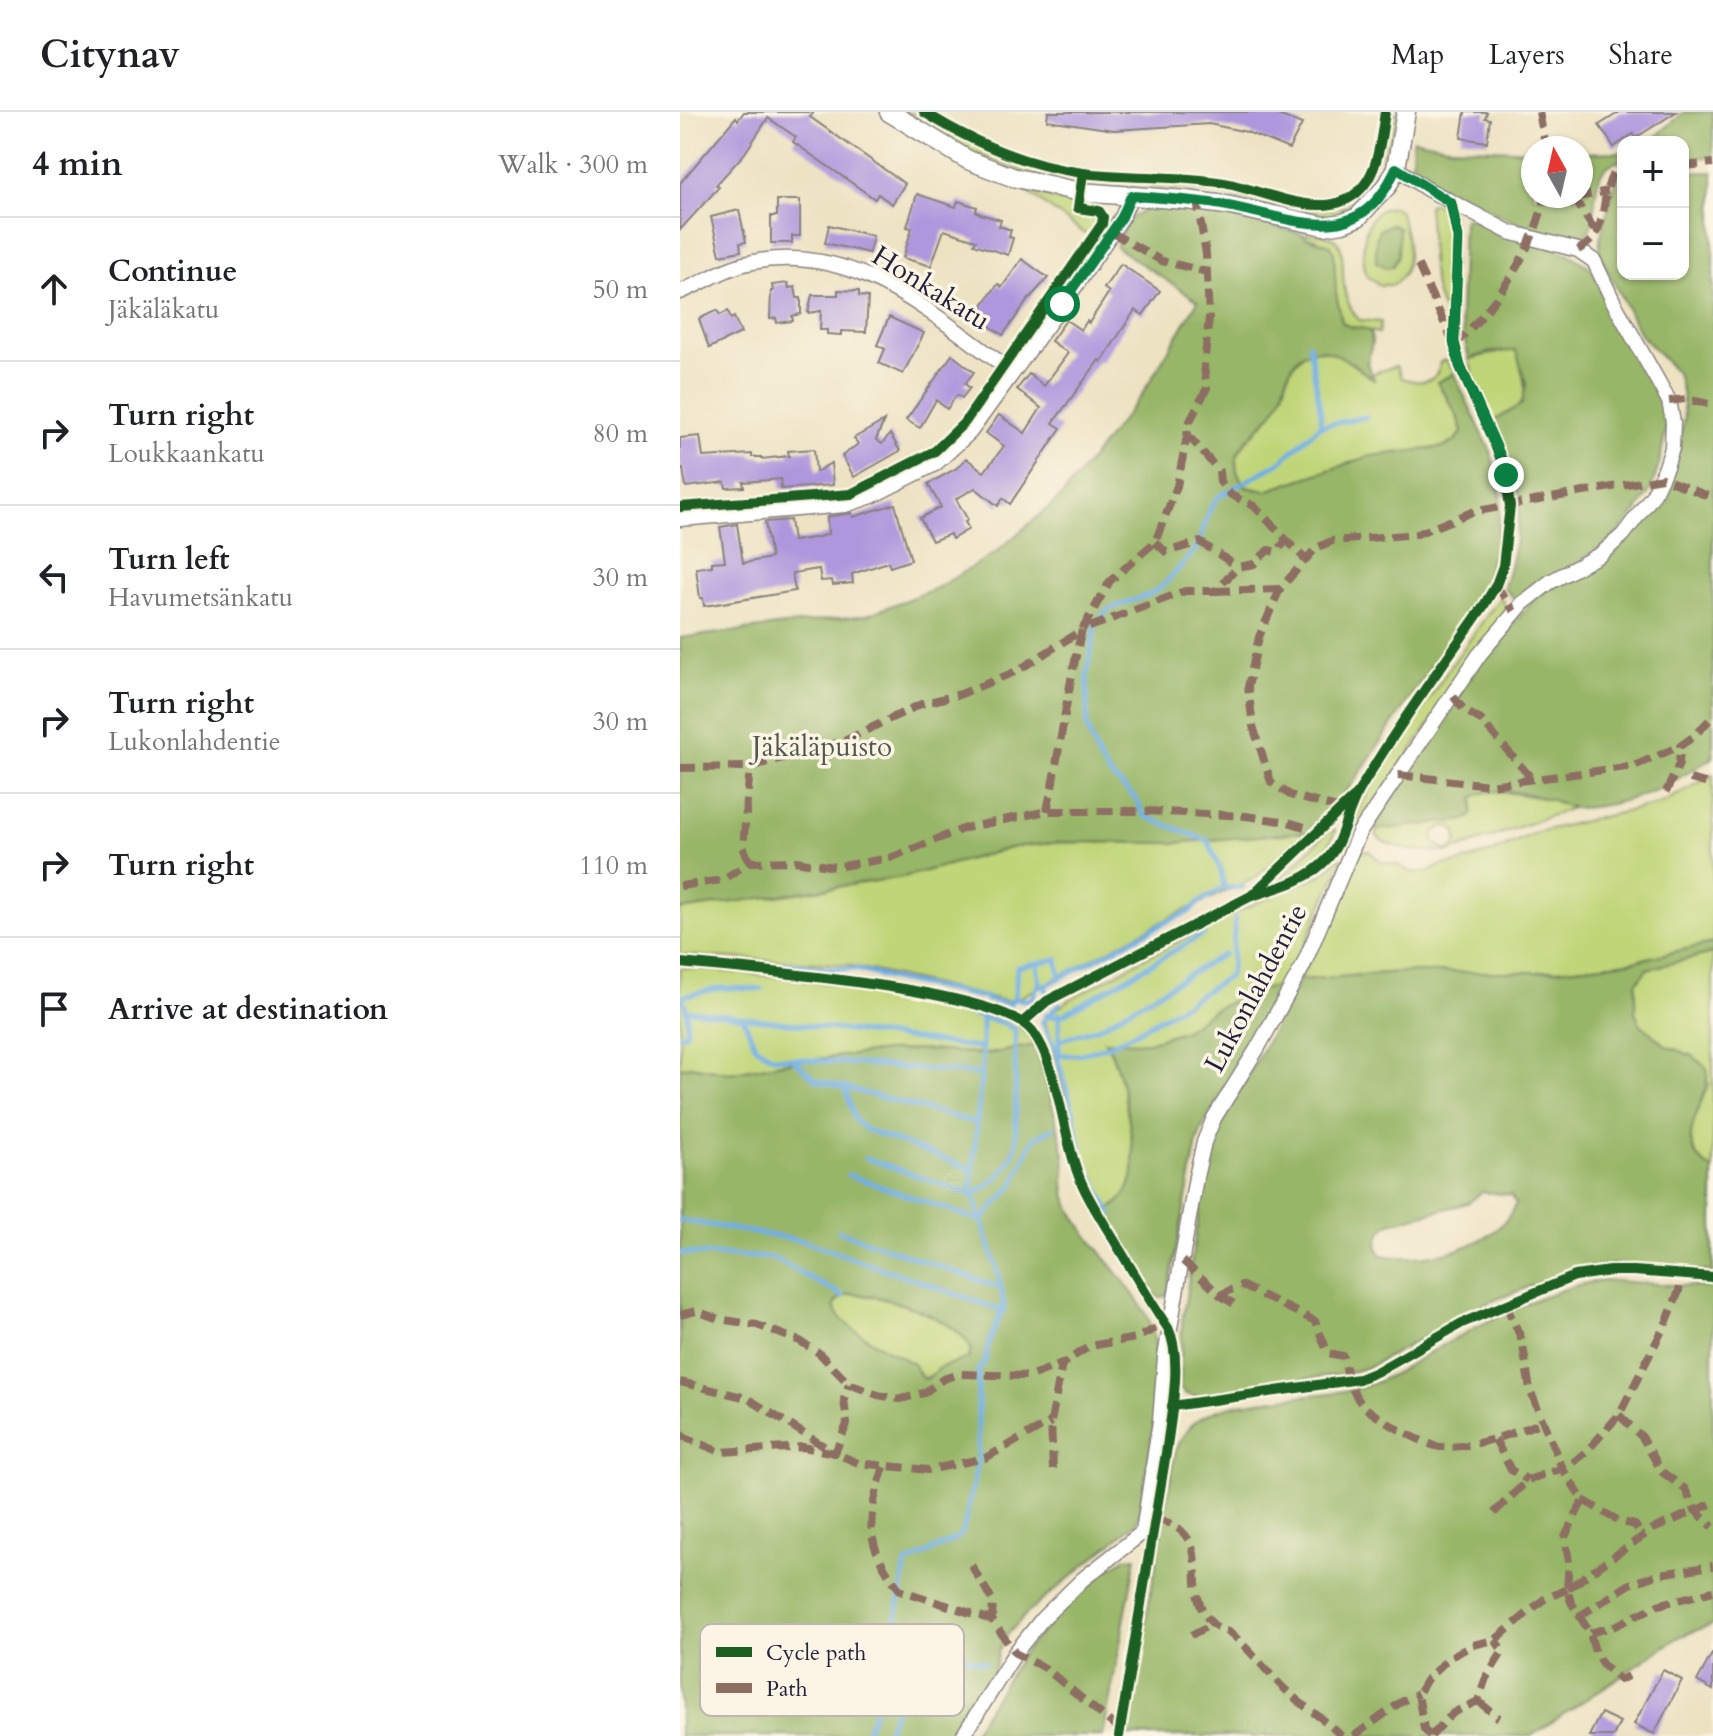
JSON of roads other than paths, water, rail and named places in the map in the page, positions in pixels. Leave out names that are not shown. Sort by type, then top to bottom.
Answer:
[{"type":"street","points":[[889,112],[968,160],[1012,177],[1080,192],[1226,205],[1314,225],[1333,225],[1352,220],[1376,200],[1396,168],[1406,112]]},
{"type":"street","name":"Lukonlahdentie","points":[[963,1736],[1015,1653],[1043,1618],[1083,1579],[1143,1532],[1161,1412],[1165,1357],[1204,1142],[1214,1118],[1303,966],[1359,833],[1479,655],[1508,618],[1550,582],[1601,554],[1623,535],[1653,495],[1670,458],[1673,422],[1669,401],[1594,261],[1578,250],[1509,232],[1427,189],[1396,168]]},
{"type":"street","points":[[680,519],[845,505],[872,496],[935,464],[970,432],[1122,217],[1131,196]]},
{"type":"street","name":"Honkakatu","points":[[680,292],[746,263],[807,259],[829,262],[851,268],[893,289],[1013,372]]},
{"type":"waterway","points":[[1045,986],[1189,912],[1224,888],[1221,871],[1208,841],[1144,816],[1136,799],[1108,773],[1098,757],[1087,727],[1087,673],[1096,623],[1109,609],[1151,594],[1164,585],[1196,549],[1218,497],[1279,463],[1320,426],[1321,414],[1309,344]]},
{"type":"waterway","points":[[1320,426],[1366,417]]},
{"type":"waterway","points":[[1224,888],[1243,887]]},
{"type":"waterway","points":[[1060,1054],[1076,1055],[1120,1040],[1228,977],[1235,919]]},
{"type":"waterway","points":[[1046,1015],[1059,1017],[1205,933]]},
{"type":"waterway","points":[[1061,1040],[1100,1027],[1224,954]]},
{"type":"waterway","points":[[987,1000],[1010,1004],[1015,996],[1017,967],[1057,959],[1060,978]]},
{"type":"waterway","points":[[783,963],[856,969],[987,998]]},
{"type":"waterway","points":[[1037,963],[1039,982],[1047,992]]},
{"type":"waterway","points":[[1014,999],[1033,997],[1039,982]]},
{"type":"waterway","points":[[680,997],[720,988],[761,989]]},
{"type":"waterway","points":[[680,1036],[686,1033],[687,1024],[682,997]]},
{"type":"waterway","points":[[1059,1004],[1042,1022],[1054,1046],[1075,1118],[1073,1124]]},
{"type":"waterway","points":[[866,1158],[972,1195],[988,1186],[1009,1161],[1016,1145],[1015,1030],[1001,1022],[940,1007]]},
{"type":"waterway","points":[[687,1010],[981,1048]]},
{"type":"waterway","points":[[1059,1014],[1059,1056]]},
{"type":"waterway","points":[[895,1624],[906,1564],[959,1537],[963,1531],[978,1461],[978,1370],[985,1362],[988,1345],[1004,1306],[999,1276],[971,1189],[982,1066],[982,1015]]},
{"type":"waterway","points":[[743,1018],[756,1047],[773,1057],[981,1074]]},
{"type":"waterway","points":[[795,1061],[816,1080],[977,1123]]},
{"type":"waterway","points":[[845,1089],[855,1120],[865,1129],[971,1169]]},
{"type":"waterway","points":[[1075,1123],[1082,1155],[1111,1214]]},
{"type":"waterway","points":[[848,1175],[981,1221],[1013,1185],[1033,1139],[1053,1128]]},
{"type":"waterway","points":[[680,1220],[804,1241],[1004,1311]]},
{"type":"waterway","points":[[839,1231],[1001,1288]]},
{"type":"waterway","points":[[680,1253],[773,1258],[843,1296]]},
{"type":"waterway","points":[[964,1657],[985,1663]]},
{"type":"waterway","points":[[865,1736],[872,1716]]},
{"type":"waterway","points":[[886,1736],[893,1716]]},
{"type":"park label","name":"Jäkäläpuisto","points":[[822,747]]}]
